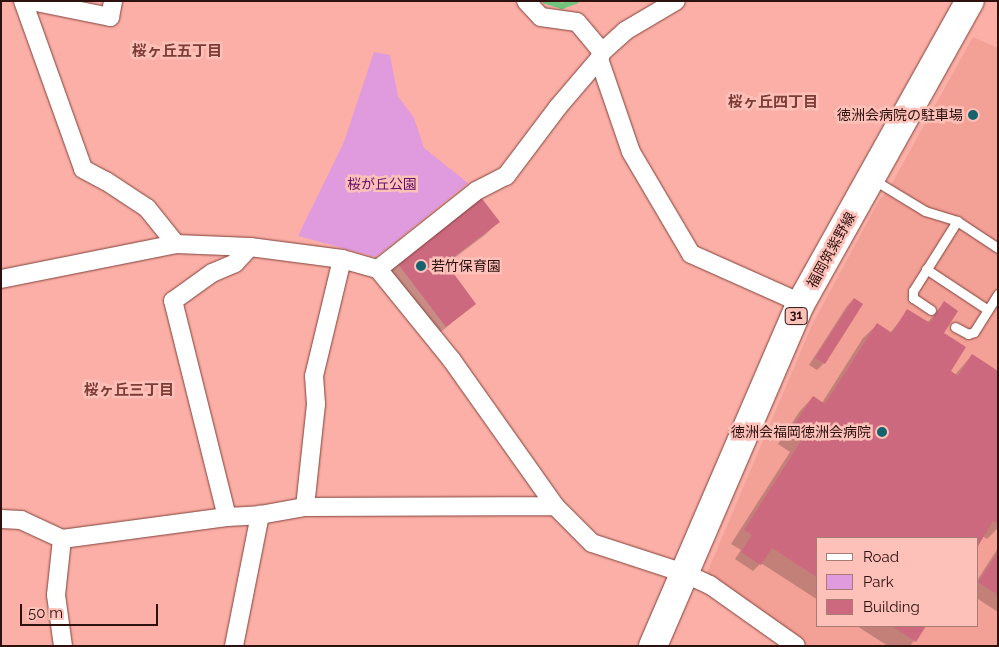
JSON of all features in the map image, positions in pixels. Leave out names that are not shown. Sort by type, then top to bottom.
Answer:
[{"type":"main road","name":"福岡筑紫野線","points":[[652,646],[802,303],[970,1]]},
{"type":"street","points":[[23,1],[83,169],[106,181],[147,208],[176,244]]},
{"type":"street","points":[[31,1],[110,17],[113,1]]},
{"type":"street","points":[[526,1],[541,17],[577,22],[600,56],[632,152],[691,254],[802,303]]},
{"type":"street","points":[[378,269],[476,191],[506,176],[558,107],[600,56],[625,31],[676,1]]},
{"type":"street","points":[[1,279],[176,244],[250,247],[342,259],[378,269],[450,359],[556,506],[592,543],[684,573],[710,585],[796,646]]},
{"type":"street","points":[[227,517],[173,301],[212,273],[235,263],[250,247]]},
{"type":"street","points":[[305,507],[316,404],[314,376],[342,259]]},
{"type":"street","points":[[1,519],[20,520],[62,540],[227,517],[260,515],[305,507],[556,506]]},
{"type":"street","points":[[234,646],[260,515]]},
{"type":"street","points":[[62,540],[56,595],[63,646]]},
{"type":"lane","points":[[872,179],[890,187],[925,211],[957,221],[998,248]]},
{"type":"lane","points":[[931,310],[913,298],[913,291],[957,221]]},
{"type":"lane","points":[[926,269],[988,310]]},
{"type":"lane","points":[[955,327],[968,334],[974,332],[998,294]]},
{"type":"shaded area","name":"徳洲会福岡徳洲会病院","points":[[973,37],[998,48],[998,646],[809,646],[707,573],[812,325],[878,202],[890,187]]},
{"type":"green space","name":"桜が丘公園","points":[[374,52],[390,55],[398,96],[414,118],[424,148],[468,183],[376,257],[298,236],[344,142]]},
{"type":"building","points":[[480,196],[500,222],[446,263],[476,304],[446,327],[395,260]]},
{"type":"building","points":[[854,298],[863,304],[825,364],[815,358]]},
{"type":"building","points":[[944,301],[958,311],[944,333],[966,347],[951,371],[958,376],[972,354],[998,371],[998,524],[993,521],[979,544],[979,537],[816,537],[816,577],[772,548],[761,565],[741,552],[752,535],[744,530],[803,438],[791,430],[813,396],[825,404],[877,323],[892,333],[907,309],[930,323]]},
{"type":"building","points":[[998,552],[998,595],[979,583]]},
{"type":"building","points":[[894,627],[925,627],[916,642]]},
{"type":"waterway","points":[[546,1],[562,6],[576,1]]},
{"type":"place","name":"徳洲会病院の駐車場","points":[[973,115]]},
{"type":"place","name":"若竹保育園","points":[[421,266]]},
{"type":"place","name":"徳洲会福岡徳洲会病院","points":[[882,432]]},
{"type":"district","name":"桜ヶ丘五丁目","points":[[177,52]]},
{"type":"district","name":"桜ヶ丘四丁目","points":[[773,103]]},
{"type":"district","name":"桜ヶ丘三丁目","points":[[129,391]]}]
